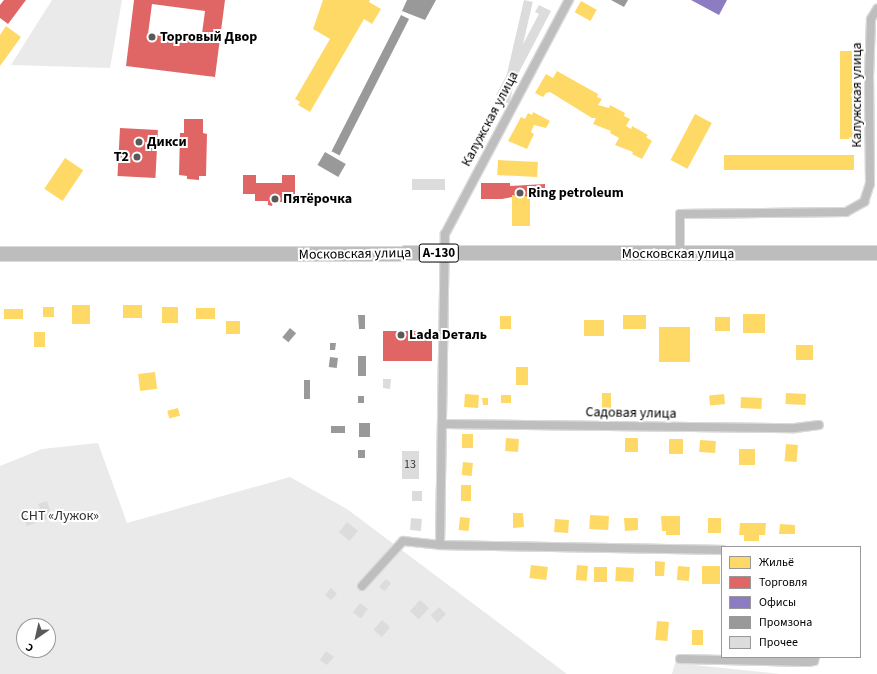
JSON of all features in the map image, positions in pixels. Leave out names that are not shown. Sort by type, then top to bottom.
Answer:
[{"type":"highway","name":"Московская улица","points":[[0,254],[877,253]]},
{"type":"street","name":"Калужская улица","points":[[440,544],[445,234],[567,0]]},
{"type":"street","name":"Калужская улица","points":[[680,253],[680,214],[846,212],[864,202],[870,184],[869,77],[871,19],[877,9]]},
{"type":"street","name":"Садовая улица","points":[[443,424],[795,428],[819,425]]},
{"type":"street","points":[[362,586],[403,540],[440,544],[721,550]]},
{"type":"street","points":[[680,660],[808,662],[814,661],[815,658]]},
{"type":"green space","points":[[52,0],[122,0],[110,68],[11,65]]},
{"type":"green space","name":"СНТ «Лужок»","points":[[98,443],[127,523],[290,477],[347,509],[567,674],[0,674],[0,466],[42,449]]},
{"type":"green space","points":[[675,663],[781,674],[672,674]]},
{"type":"building: Жильё","points":[[323,0],[370,0],[369,2],[381,9],[372,24],[364,19],[310,112],[298,105],[300,102],[295,99],[330,39],[313,29]]},
{"type":"building: Жильё","points":[[581,1],[597,10],[590,21],[575,12]]},
{"type":"building: Жильё","points":[[6,26],[21,37],[0,66],[0,35]]},
{"type":"building: Жильё","points":[[840,51],[856,51],[856,139],[840,139]]},
{"type":"building: Жильё","points":[[557,71],[598,94],[597,97],[602,99],[598,105],[609,108],[610,105],[625,113],[624,116],[630,119],[626,126],[631,129],[632,126],[648,135],[646,137],[652,141],[642,159],[632,154],[633,152],[615,145],[619,138],[610,133],[611,131],[593,124],[596,118],[592,118],[550,92],[546,93],[543,97],[535,93],[546,74],[553,78]]},
{"type":"building: Жильё","points":[[533,112],[550,121],[546,128],[534,125],[531,132],[534,134],[527,149],[508,141],[521,117],[525,119],[528,113],[532,115]]},
{"type":"building: Жильё","points":[[695,114],[712,123],[687,169],[671,160]]},
{"type":"building: Жильё","points":[[724,155],[854,155],[854,170],[724,170]]},
{"type":"building: Жильё","points":[[65,158],[83,170],[63,201],[44,189]]},
{"type":"building: Жильё","points":[[498,160],[538,162],[537,177],[497,175]]},
{"type":"building: Жильё","points":[[512,195],[530,195],[530,226],[512,226]]},
{"type":"building: Жильё","points":[[72,305],[90,305],[90,324],[72,324]]},
{"type":"building: Жильё","points":[[123,305],[142,305],[142,318],[123,318]]},
{"type":"building: Жильё","points":[[43,307],[54,307],[54,317],[43,317]]},
{"type":"building: Жильё","points":[[162,307],[178,307],[178,323],[162,323]]},
{"type":"building: Жильё","points":[[196,308],[215,308],[215,319],[196,319]]},
{"type":"building: Жильё","points":[[4,309],[23,309],[23,319],[4,319]]},
{"type":"building: Жильё","points":[[743,314],[765,314],[765,333],[743,333]]},
{"type":"building: Жильё","points":[[623,315],[646,315],[646,329],[623,329]]},
{"type":"building: Жильё","points":[[500,316],[511,316],[511,329],[500,329]]},
{"type":"building: Жильё","points":[[715,317],[730,317],[730,331],[715,331]]},
{"type":"building: Жильё","points":[[584,320],[604,320],[604,336],[584,336]]},
{"type":"building: Жильё","points":[[226,321],[240,321],[240,334],[226,334]]},
{"type":"building: Жильё","points":[[659,327],[690,327],[690,362],[659,362]]},
{"type":"building: Жильё","points":[[34,332],[45,332],[45,347],[34,347]]},
{"type":"building: Жильё","points":[[796,345],[813,345],[813,360],[796,360]]},
{"type":"building: Жильё","points":[[516,367],[528,367],[528,385],[516,385]]},
{"type":"building: Жильё","points":[[155,372],[157,389],[140,391],[138,374]]},
{"type":"building: Жильё","points":[[602,393],[611,393],[611,413],[602,413]]},
{"type":"building: Жильё","points":[[786,393],[806,394],[805,405],[785,404]]},
{"type":"building: Жильё","points":[[465,394],[479,395],[478,408],[464,407]]},
{"type":"building: Жильё","points":[[724,394],[725,404],[710,406],[709,396]]},
{"type":"building: Жильё","points":[[501,395],[511,395],[511,403],[501,403]]},
{"type":"building: Жильё","points":[[741,397],[762,398],[761,409],[740,408]]},
{"type":"building: Жильё","points":[[482,398],[488,398],[488,405],[483,405]]},
{"type":"building: Жильё","points":[[178,408],[180,416],[169,418],[167,411]]},
{"type":"building: Жильё","points":[[462,434],[473,434],[473,448],[462,448]]},
{"type":"building: Жильё","points":[[506,438],[519,439],[518,452],[505,451]]},
{"type":"building: Жильё","points":[[625,438],[638,438],[638,452],[625,452]]},
{"type":"building: Жильё","points":[[669,439],[683,439],[683,454],[669,454]]},
{"type":"building: Жильё","points":[[700,440],[716,441],[715,453],[699,452]]},
{"type":"building: Жильё","points":[[786,444],[798,445],[796,462],[785,461]]},
{"type":"building: Жильё","points":[[739,449],[755,449],[755,465],[739,465]]},
{"type":"building: Жильё","points":[[463,462],[473,463],[472,476],[462,475]]},
{"type":"building: Жильё","points":[[461,485],[471,485],[471,501],[461,501]]},
{"type":"building: Жильё","points":[[513,513],[523,513],[524,527],[513,528]]},
{"type":"building: Жильё","points":[[590,515],[609,516],[608,530],[589,529]]},
{"type":"building: Жильё","points":[[661,516],[680,516],[680,535],[666,535],[666,531],[662,531]]},
{"type":"building: Жильё","points":[[460,517],[470,518],[469,531],[459,530]]},
{"type":"building: Жильё","points":[[624,518],[638,518],[638,530],[625,531]]},
{"type":"building: Жильё","points":[[708,518],[721,518],[721,533],[708,533]]},
{"type":"building: Жильё","points":[[555,519],[569,520],[568,533],[554,532]]},
{"type":"building: Жильё","points":[[740,523],[766,523],[765,535],[759,535],[759,541],[744,541],[744,535],[739,535]]},
{"type":"building: Жильё","points":[[780,524],[795,525],[795,534],[779,534]]},
{"type":"building: Жильё","points":[[655,561],[665,562],[664,576],[655,576]]},
{"type":"building: Жильё","points":[[531,565],[548,567],[546,580],[529,578]]},
{"type":"building: Жильё","points":[[577,565],[588,566],[587,581],[576,580]]},
{"type":"building: Жильё","points":[[678,566],[690,567],[689,581],[677,580]]},
{"type":"building: Жильё","points":[[702,566],[720,566],[720,584],[702,584]]},
{"type":"building: Жильё","points":[[594,567],[607,567],[607,582],[594,582]]},
{"type":"building: Жильё","points":[[616,567],[634,568],[633,582],[615,581]]},
{"type":"building: Жильё","points":[[657,621],[669,622],[667,641],[655,640]]},
{"type":"building: Жильё","points":[[692,630],[703,630],[703,645],[692,645]]},
{"type":"building: Торговля","points":[[4,0],[26,0],[8,24],[0,18],[0,5]]},
{"type":"building: Торговля","name":"Торговый Двор","points":[[134,0],[225,0],[215,77],[126,66]],"holes":[[[152,4],[205,11],[201,41],[148,34]]]},
{"type":"building: Торговля","points":[[184,119],[203,119],[203,133],[207,134],[206,176],[199,176],[199,180],[187,179],[187,176],[179,175],[180,133],[184,133]]},
{"type":"building: Торговля","points":[[120,128],[158,130],[155,178],[117,176]]},
{"type":"building: Торговля","points":[[243,175],[256,175],[256,183],[282,183],[282,175],[295,175],[295,194],[284,194],[284,202],[273,202],[272,206],[268,205],[268,201],[255,201],[255,194],[243,194]]},
{"type":"building: Торговля","points":[[481,183],[510,183],[510,186],[545,184],[545,198],[512,195],[512,197],[502,199],[481,199]]},
{"type":"building: Торговля","points":[[383,331],[432,331],[432,361],[383,361]]},
{"type":"building: Офисы","points":[[691,0],[727,0],[719,15]]},
{"type":"building: Промзона","points":[[407,0],[436,0],[425,20],[402,11]]},
{"type":"building: Промзона","points":[[611,0],[628,0],[624,7]]},
{"type":"building: Промзона","points":[[401,15],[409,19],[340,155],[332,151]]},
{"type":"building: Промзона","points":[[325,152],[346,164],[338,177],[318,165]]},
{"type":"building: Промзона","points":[[358,315],[365,315],[365,329],[359,329]]},
{"type":"building: Промзона","points":[[290,328],[296,333],[288,342],[282,337]]},
{"type":"building: Промзона","points":[[330,343],[336,343],[335,350],[330,350]]},
{"type":"building: Промзона","points":[[358,356],[366,356],[366,376],[358,376]]},
{"type":"building: Промзона","points":[[330,357],[338,358],[337,368],[329,367]]},
{"type":"building: Промзона","points":[[304,380],[310,380],[310,399],[304,399]]},
{"type":"building: Промзона","points":[[358,396],[364,396],[364,403],[358,403]]},
{"type":"building: Промзона","points":[[359,423],[370,423],[370,437],[359,437]]},
{"type":"building: Промзона","points":[[331,426],[345,426],[345,433],[331,433]]},
{"type":"building: Промзона","points":[[358,450],[365,450],[365,458],[358,458]]},
{"type":"building: Прочее","points":[[524,0],[533,2],[509,103],[501,101]]},
{"type":"building: Прочее","points":[[539,5],[551,11],[505,99],[496,95],[539,14],[535,12]]},
{"type":"building: Прочее","points":[[412,179],[445,179],[445,190],[412,190]]},
{"type":"building: Прочее","points":[[383,379],[391,379],[390,389],[383,388]]},
{"type":"building: Прочее","points":[[402,451],[419,451],[419,479],[402,479]]},
{"type":"building: Прочее","points":[[412,491],[422,491],[422,501],[412,501]]},
{"type":"building: Прочее","points":[[47,501],[52,517],[43,520],[38,504]]},
{"type":"building: Прочее","points":[[30,509],[35,523],[27,526],[22,512]]},
{"type":"building: Прочее","points":[[411,518],[422,519],[421,531],[410,530]]},
{"type":"building: Прочее","points":[[347,522],[358,531],[350,541],[339,532]]},
{"type":"building: Прочее","points":[[386,579],[391,583],[385,591],[379,587]]},
{"type":"building: Прочее","points":[[331,588],[337,594],[331,600],[325,595]]},
{"type":"building: Прочее","points":[[420,600],[429,608],[419,619],[410,611]]},
{"type":"building: Прочее","points":[[360,603],[368,609],[361,619],[353,613]]},
{"type":"building: Прочее","points":[[439,607],[446,614],[438,623],[431,615]]},
{"type":"building: Прочее","points":[[382,620],[390,627],[382,637],[373,630]]},
{"type":"building: Прочее","points":[[326,651],[334,657],[327,665],[320,660]]},
{"type":"place","name":"Торговый Двор","points":[[152,37]]},
{"type":"place","name":"Дикси","points":[[139,142]]},
{"type":"place","name":"T2","points":[[137,157]]},
{"type":"place","name":"Ring petroleum","points":[[520,193]]},
{"type":"place","name":"Пятёрочка","points":[[275,199]]},
{"type":"place","name":"Lada Dеталь","points":[[401,335]]}]
